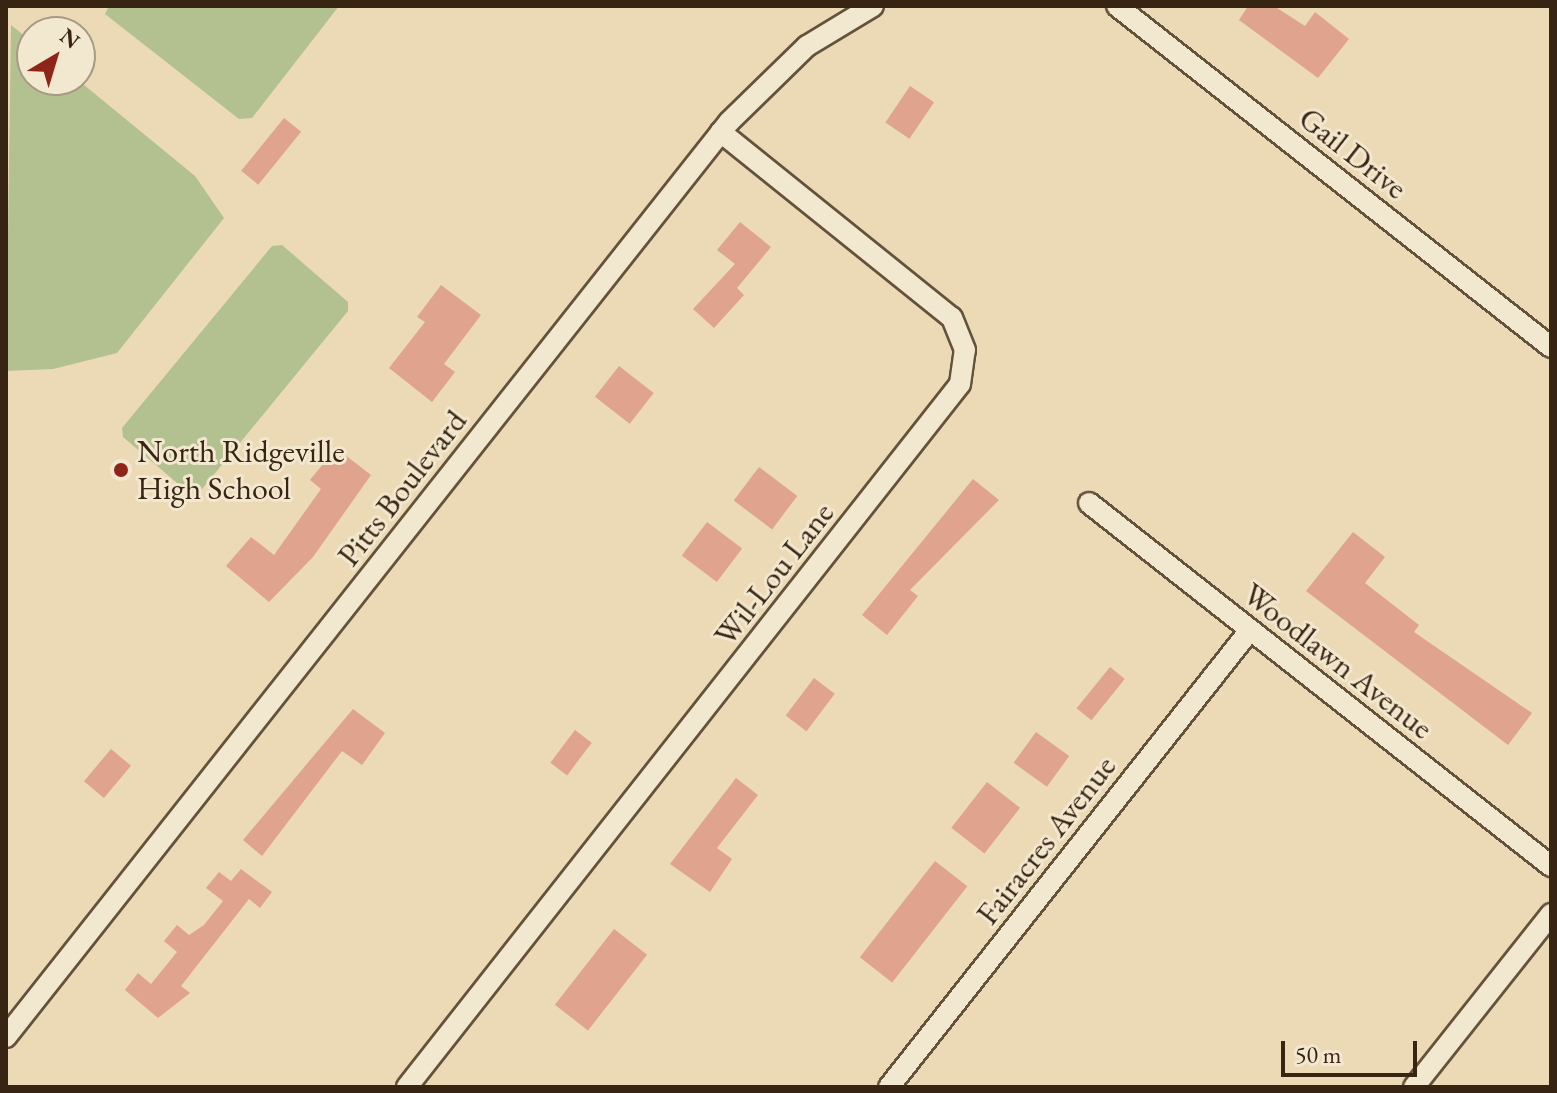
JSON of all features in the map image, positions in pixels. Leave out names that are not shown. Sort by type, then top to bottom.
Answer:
[{"type":"street","name":"Pitts Boulevard","points":[[6,1037],[721,132],[780,68],[873,6]]},
{"type":"street","name":"Gail Drive","points":[[1117,6],[1551,347]]},
{"type":"street","name":"Wil-Lou Lane","points":[[407,1087],[960,384],[965,350],[952,318],[721,132]]},
{"type":"street","name":"Woodlawn Avenue","points":[[1089,503],[1551,866]]},
{"type":"street","name":"Fairacres Avenue","points":[[889,1087],[1250,630]]},
{"type":"street","points":[[1414,1087],[1551,914]]},
{"type":"green space","points":[[109,6],[339,6],[252,118],[239,119],[105,14]]},
{"type":"green space","points":[[11,25],[16,29],[16,96],[96,95],[195,176],[224,218],[117,353],[53,369],[6,371]]},
{"type":"green space","points":[[282,245],[348,302],[348,311],[198,494],[190,494],[123,437],[122,428],[272,246]]},
{"type":"building","points":[[1248,6],[1274,6],[1305,26],[1315,12],[1349,39],[1318,78],[1239,20]]},
{"type":"building","points":[[910,86],[934,102],[909,139],[885,122]]},
{"type":"building","points":[[284,118],[301,132],[258,185],[241,171]]},
{"type":"building","points":[[740,222],[771,247],[737,288],[744,295],[714,328],[693,309],[735,264],[717,250]]},
{"type":"building","points":[[441,285],[481,315],[444,364],[455,372],[432,402],[389,368],[425,322],[417,317]]},
{"type":"building","points":[[619,366],[654,393],[630,424],[595,397]]},
{"type":"building","points":[[336,448],[371,475],[313,557],[269,602],[226,566],[251,537],[274,555],[321,489],[310,480]]},
{"type":"building","points":[[759,467],[797,496],[772,529],[734,501]]},
{"type":"building","points":[[973,479],[999,500],[910,590],[918,596],[887,635],[862,615]]},
{"type":"building","points":[[707,522],[742,548],[717,582],[682,556]]},
{"type":"building","points":[[1353,532],[1385,557],[1365,583],[1419,625],[1414,632],[1532,713],[1508,745],[1306,591]]},
{"type":"building","points":[[1110,667],[1125,679],[1091,720],[1077,708]]},
{"type":"building","points":[[814,678],[835,694],[806,731],[786,716]]},
{"type":"building","points":[[353,709],[385,733],[362,765],[342,751],[262,856],[243,840]]},
{"type":"building","points":[[575,730],[592,743],[567,775],[550,763]]},
{"type":"building","points":[[1036,732],[1069,756],[1047,787],[1014,763]]},
{"type":"building","points":[[111,749],[131,766],[104,798],[84,781]]},
{"type":"building","points":[[736,778],[758,795],[717,848],[732,859],[710,892],[670,864]]},
{"type":"building","points":[[987,782],[1020,808],[984,854],[951,828]]},
{"type":"building","points":[[935,861],[967,886],[892,982],[860,957]]},
{"type":"building","points":[[241,869],[272,892],[260,908],[249,899],[181,986],[190,993],[158,1018],[125,990],[138,973],[151,984],[177,952],[164,941],[177,925],[189,935],[204,925],[223,901],[206,888],[219,872],[231,881]]},
{"type":"building","points":[[614,929],[647,955],[588,1031],[555,1005]]},
{"type":"place","name":"North Ridgeville High School","points":[[121,470]]}]
